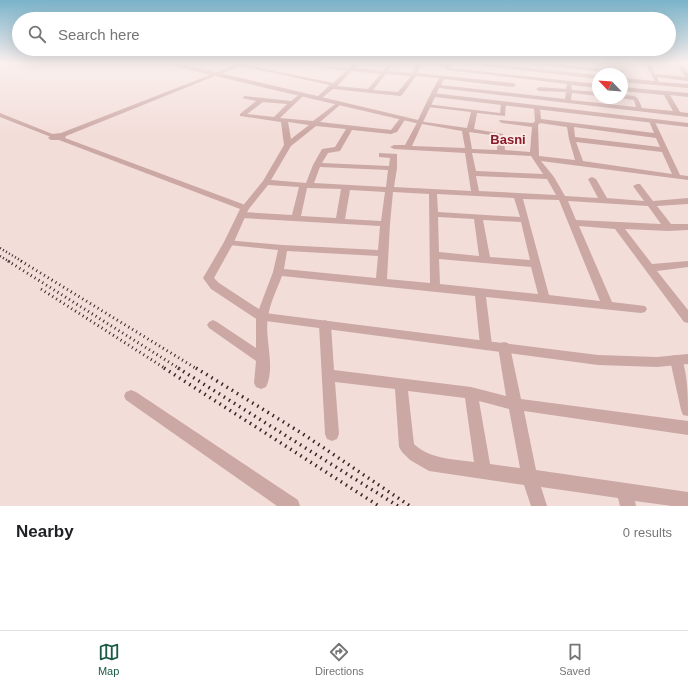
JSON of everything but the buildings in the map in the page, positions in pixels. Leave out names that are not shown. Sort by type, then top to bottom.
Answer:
[{"type":"street","points":[[58,136],[184,87]]},
{"type":"street","points":[[262,87],[420,122],[501,135]]},
{"type":"street","points":[[267,87],[402,118]]},
{"type":"street","points":[[319,98],[332,87]]},
{"type":"street","points":[[337,87],[400,94],[405,87]]},
{"type":"street","points":[[369,91],[372,87]]},
{"type":"street","points":[[408,147],[437,87]]},
{"type":"street","points":[[443,87],[688,115]]},
{"type":"street","points":[[511,95],[513,87]]},
{"type":"street","points":[[568,101],[569,87]]},
{"type":"street","points":[[538,98],[539,88],[592,93]]},
{"type":"street","points":[[464,99],[468,89]]},
{"type":"street","points":[[628,89],[688,95]]},
{"type":"street","points":[[632,90],[640,110]]},
{"type":"street","points":[[666,93],[677,113]]},
{"type":"street","points":[[433,94],[582,114],[688,125]]},
{"type":"street","points":[[275,119],[300,96]]},
{"type":"street","points":[[628,97],[636,98]]},
{"type":"street","points":[[244,98],[291,103]]},
{"type":"street","points":[[261,100],[242,116],[394,132],[402,118]]},
{"type":"street","points":[[579,103],[582,114]]},
{"type":"street","points":[[338,104],[288,146],[266,182],[244,212],[208,278],[215,286],[262,317],[486,344],[598,360],[628,362],[682,360],[688,410]]},
{"type":"street","points":[[501,152],[504,104]]},
{"type":"street","points":[[428,105],[474,111],[503,118],[536,123],[570,125],[658,136]]},
{"type":"street","points":[[537,108],[535,156],[550,177],[562,198],[608,305]]},
{"type":"street","points":[[474,111],[467,130],[468,151],[475,193]]},
{"type":"street","points":[[0,115],[58,136],[244,212],[296,218],[385,224]]},
{"type":"street","points":[[284,120],[288,146]]},
{"type":"street","points":[[652,121],[677,177]]},
{"type":"street","points":[[570,125],[572,139],[580,163]]},
{"type":"street","points":[[296,218],[306,185],[325,151],[337,149],[350,128]]},
{"type":"street","points":[[602,129],[606,143]]},
{"type":"street","points":[[572,139],[665,150]]},
{"type":"street","points":[[394,146],[501,152],[688,178]]},
{"type":"street","points":[[381,282],[382,253],[394,156],[382,155]]},
{"type":"street","points":[[317,165],[393,168]]},
{"type":"street","points":[[472,173],[550,177]]},
{"type":"street","points":[[592,179],[604,201]]},
{"type":"street","points":[[266,182],[651,204],[688,201]]},
{"type":"street","points":[[637,186],[669,228]]},
{"type":"street","points":[[340,221],[346,187]]},
{"type":"street","points":[[433,192],[435,287]]},
{"type":"street","points":[[518,197],[544,298]]},
{"type":"street","points":[[433,214],[525,220]]},
{"type":"street","points":[[478,218],[485,259]]},
{"type":"street","points":[[573,223],[669,228],[688,227]]},
{"type":"street","points":[[618,226],[650,268],[682,304],[688,319]]},
{"type":"street","points":[[229,242],[283,248],[382,253]]},
{"type":"street","points":[[260,383],[263,359],[262,317],[278,272],[283,248]]},
{"type":"street","points":[[434,255],[536,264]]},
{"type":"street","points":[[650,268],[688,264]]},
{"type":"street","points":[[278,272],[641,309]]},
{"type":"street","points":[[480,292],[486,344]]},
{"type":"street","points":[[213,325],[263,359]]},
{"type":"street","points":[[325,325],[332,434]]},
{"type":"street","points":[[504,347],[529,476],[538,506]]},
{"type":"street","points":[[328,375],[471,393],[515,404],[688,428]]},
{"type":"street","points":[[401,385],[408,447],[415,455],[429,463],[529,476],[627,498],[688,500]]},
{"type":"street","points":[[471,393],[483,471]]},
{"type":"street","points":[[131,396],[292,506]]},
{"type":"railway","points":[[0,248],[23,262]]},
{"type":"railway","points":[[0,256],[10,262]]},
{"type":"railway","points":[[8,261],[180,369]]},
{"type":"railway","points":[[21,261],[197,369]]},
{"type":"railway","points":[[41,289],[166,369]]},
{"type":"railway","points":[[164,368],[379,506]]},
{"type":"railway","points":[[178,368],[398,506]]},
{"type":"railway","points":[[196,368],[303,434],[410,506]]},
{"type":"district","name":"Basni","points":[[508,139]]}]
